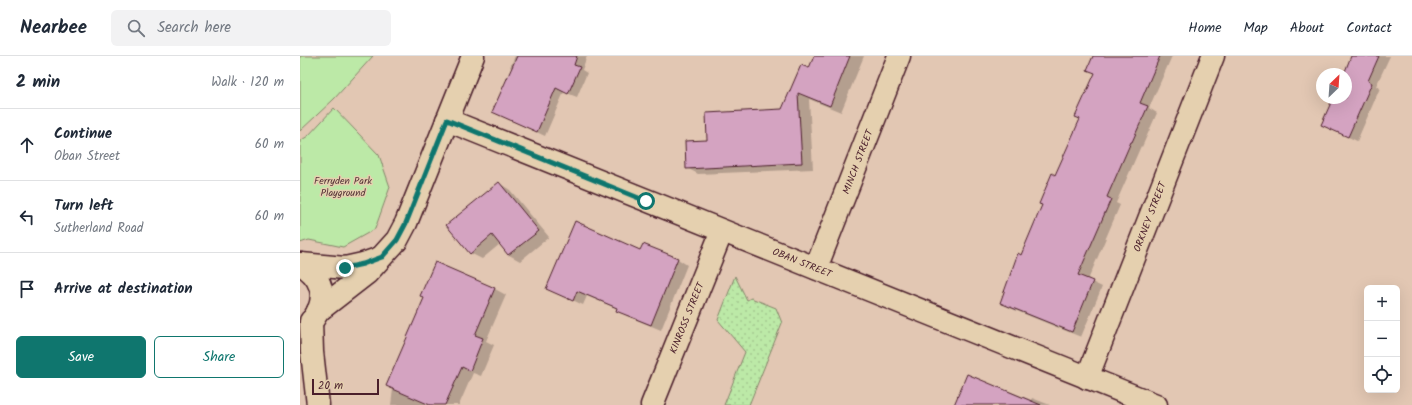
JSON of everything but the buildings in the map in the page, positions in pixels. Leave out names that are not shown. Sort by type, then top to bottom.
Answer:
[{"type":"street","points":[[310,320],[367,273],[397,240],[406,223],[473,56]]},
{"type":"street","name":"MINCH STREET","points":[[816,268],[899,56]]},
{"type":"street","name":"ORKNEY STREET","points":[[1087,378],[1213,56]]},
{"type":"street","name":"OBAN STREET","points":[[447,120],[1156,405]]},
{"type":"street","name":"KINROSS STREET","points":[[652,405],[722,231]]},
{"type":"street","points":[[300,264],[345,268],[363,264],[382,257]]},
{"type":"street","points":[[300,264],[310,270],[317,279],[321,289],[321,300],[310,320],[318,402]]},
{"type":"street","points":[[300,361],[318,402]]},
{"type":"green space","points":[[300,56],[373,56],[334,99],[300,131]]},
{"type":"green space","name":"Ferryden Park Playground","points":[[334,108],[379,155],[390,187],[375,229],[343,247],[309,240],[300,243],[300,141],[308,136]]},
{"type":"green space","points":[[735,276],[747,300],[751,298],[776,308],[782,323],[749,405],[724,405],[745,352],[718,320]]},
{"type":"route","points":[[345,268],[363,264],[382,257],[397,240],[406,223],[447,120],[646,201]]}]
